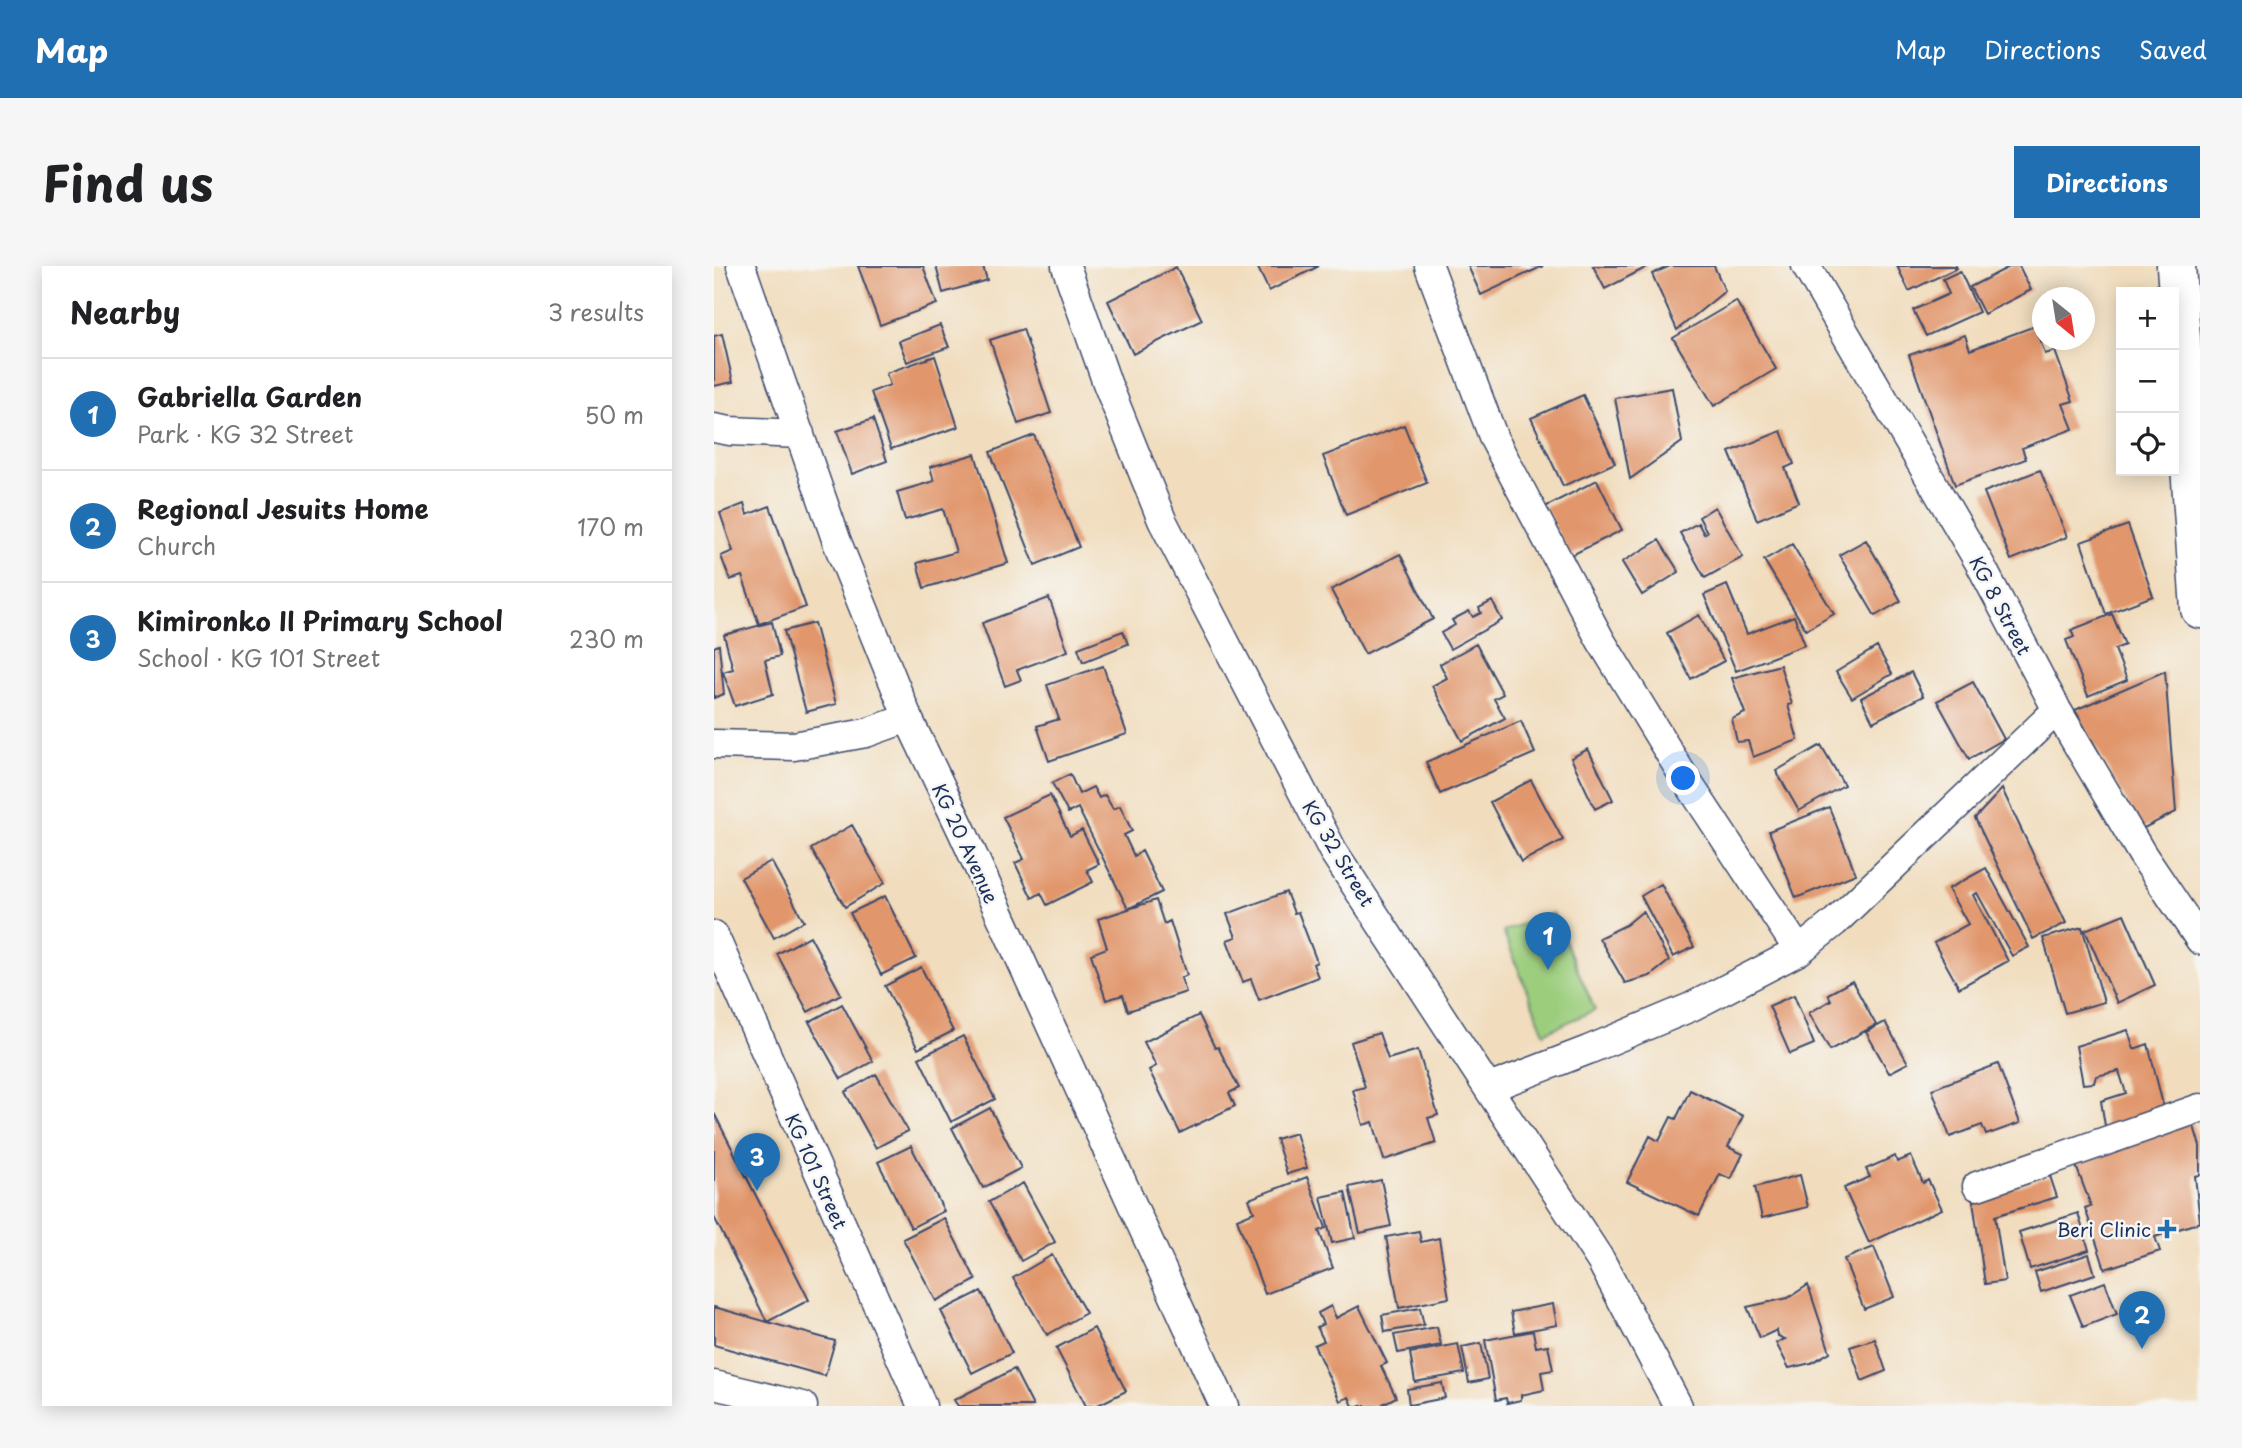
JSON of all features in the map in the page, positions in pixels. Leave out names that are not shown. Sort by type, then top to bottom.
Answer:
[{"type":"main road","points":[[2176,266],[2200,609]]},
{"type":"street","name":"KG 20 Avenue","points":[[741,266],[837,542],[908,718],[1224,1406]]},
{"type":"street","name":"KG 32 Street","points":[[1066,266],[1107,383],[1162,520],[1333,851],[1601,1261],[1678,1406]]},
{"type":"street","points":[[1429,266],[1494,439],[1601,641],[1681,772],[1799,951]]},
{"type":"street","name":"KG 8 Street","points":[[1806,266],[1979,564],[2057,710],[2142,854],[2200,940]]},
{"type":"street","points":[[714,428],[800,434]]},
{"type":"street","points":[[1489,1088],[1691,1007],[1799,951],[1836,922],[2057,710]]},
{"type":"street","points":[[714,744],[794,746],[866,733],[908,718]]},
{"type":"street","name":"KG 101 Street","points":[[714,935],[922,1406]]},
{"type":"street","points":[[1978,1185],[2200,1108]]},
{"type":"street","points":[[714,1385],[803,1406]]},
{"type":"green space","points":[[1553,913],[1595,1010],[1544,1033],[1503,931]]},
{"type":"building","points":[[858,266],[923,266],[937,304],[880,325]]},
{"type":"building","points":[[936,266],[983,266],[987,280],[943,293]]},
{"type":"building","points":[[1257,266],[1319,266],[1269,291]]},
{"type":"building","points":[[1468,266],[1543,266],[1481,295]]},
{"type":"building","points":[[1593,266],[1649,266],[1605,289]]},
{"type":"building","points":[[1670,266],[1714,266],[1725,291],[1677,330],[1652,274]]},
{"type":"building","points":[[1897,266],[1956,266],[1957,268],[1909,291]]},
{"type":"building","points":[[2011,266],[2019,266],[2031,290],[1984,314],[1970,287]]},
{"type":"building","points":[[1176,267],[1202,320],[1133,354],[1108,301]]},
{"type":"building","points":[[1960,271],[1979,312],[1926,336],[1913,310],[1949,294],[1943,279]]},
{"type":"building","points":[[1736,301],[1776,369],[1714,406],[1673,338]]},
{"type":"building","points":[[940,325],[949,347],[907,362],[899,341]]},
{"type":"building","points":[[2032,327],[2032,350],[2044,350],[2045,354],[2055,351],[2073,401],[2063,404],[2073,429],[2022,448],[2026,459],[1955,485],[1909,355],[1965,335],[1970,350]]},
{"type":"building","points":[[1023,329],[1051,413],[1018,424],[990,340]]},
{"type":"building","points":[[722,334],[733,382],[714,386],[714,336]]},
{"type":"building","points":[[935,356],[958,427],[891,449],[871,392],[890,385],[886,373]]},
{"type":"building","points":[[1672,388],[1682,442],[1630,479],[1615,398]]},
{"type":"building","points":[[1583,395],[1615,463],[1563,486],[1531,418]]},
{"type":"building","points":[[873,419],[887,461],[852,474],[837,431]]},
{"type":"building","points":[[1404,425],[1427,483],[1346,515],[1323,456]]},
{"type":"building","points":[[1781,431],[1794,464],[1785,468],[1799,502],[1757,520],[1729,452]]},
{"type":"building","points":[[1034,435],[1079,547],[1035,565],[990,452]]},
{"type":"building","points":[[975,454],[1008,563],[924,588],[917,563],[956,552],[943,509],[905,520],[897,492],[934,481],[930,467]]},
{"type":"building","points":[[2040,470],[2067,537],[2011,560],[1984,492]]},
{"type":"building","points":[[1597,480],[1622,530],[1570,556],[1545,507]]},
{"type":"building","points":[[744,504],[747,515],[770,506],[806,607],[759,624],[742,576],[730,580],[721,556],[733,551],[720,513]]},
{"type":"building","points":[[1715,507],[1743,557],[1705,578],[1680,533],[1698,523],[1704,534],[1707,532],[1699,517]]},
{"type":"building","points":[[2128,525],[2153,596],[2106,614],[2081,542]]},
{"type":"building","points":[[1659,540],[1679,572],[1642,595],[1622,562]]},
{"type":"building","points":[[1866,540],[1901,601],[1875,616],[1839,555]]},
{"type":"building","points":[[1792,544],[1834,614],[1806,630],[1764,560]]},
{"type":"building","points":[[1400,554],[1433,619],[1365,654],[1331,590]]},
{"type":"building","points":[[1727,585],[1747,634],[1794,616],[1805,645],[1736,671],[1704,595]]},
{"type":"building","points":[[1049,598],[1068,651],[1017,670],[1021,680],[1005,686],[982,623]]},
{"type":"building","points":[[1492,601],[1502,620],[1450,649],[1441,633],[1455,625],[1452,620],[1469,611],[1473,617],[1481,613],[1479,608]]},
{"type":"building","points":[[2112,614],[2125,645],[2115,649],[2127,680],[2088,696],[2066,640],[2074,637],[2071,630]]},
{"type":"building","points":[[1699,615],[1724,661],[1691,679],[1667,633]]},
{"type":"building","points":[[772,622],[780,656],[765,660],[773,694],[735,706],[723,672],[733,669],[724,635]]},
{"type":"building","points":[[814,623],[836,704],[806,712],[784,631]]},
{"type":"building","points":[[1123,631],[1128,644],[1083,662],[1078,648]]},
{"type":"building","points":[[1476,644],[1503,694],[1494,699],[1505,718],[1462,741],[1432,686],[1447,678],[1440,664]]},
{"type":"building","points":[[719,645],[724,694],[714,698],[714,647]]},
{"type":"building","points":[[1877,647],[1892,674],[1852,698],[1836,672]]},
{"type":"building","points":[[1780,665],[1792,704],[1788,705],[1798,740],[1753,757],[1748,741],[1737,742],[1732,719],[1745,713],[1732,678]]},
{"type":"building","points":[[1103,666],[1127,734],[1049,761],[1037,726],[1059,719],[1047,685]]},
{"type":"building","points":[[2165,671],[2176,812],[2142,829],[2075,710]]},
{"type":"building","points":[[1911,672],[1923,696],[1873,722],[1861,698]]},
{"type":"building","points":[[1973,682],[2004,739],[1969,759],[1937,701]]},
{"type":"building","points":[[1521,721],[1535,753],[1440,794],[1426,762]]},
{"type":"building","points":[[1821,745],[1844,785],[1799,811],[1776,771]]},
{"type":"building","points":[[1588,749],[1613,800],[1595,809],[1571,758]]},
{"type":"building","points":[[1070,774],[1079,794],[1093,787],[1099,798],[1105,795],[1113,809],[1120,806],[1132,831],[1124,835],[1134,856],[1142,851],[1162,892],[1128,909],[1078,808],[1068,813],[1052,783]]},
{"type":"building","points":[[1531,780],[1563,840],[1521,862],[1490,802]]},
{"type":"building","points":[[2002,789],[2066,923],[2033,939],[1975,818]]},
{"type":"building","points":[[1050,795],[1070,836],[1082,830],[1099,864],[1087,870],[1093,882],[1047,905],[1041,893],[1032,898],[1015,863],[1024,859],[1003,817]]},
{"type":"building","points":[[1829,807],[1856,874],[1796,898],[1769,831]]},
{"type":"building","points":[[852,825],[885,883],[845,907],[811,849]]},
{"type":"building","points":[[771,861],[804,921],[774,938],[741,878]]},
{"type":"building","points":[[1986,868],[2029,947],[2012,956],[1977,893],[1973,895],[2008,961],[1959,988],[1934,943],[1968,924],[1948,889]]},
{"type":"building","points":[[1661,884],[1694,947],[1673,957],[1641,896]]},
{"type":"building","points":[[1286,892],[1294,913],[1298,912],[1317,962],[1313,964],[1318,977],[1259,1000],[1251,979],[1243,982],[1227,940],[1236,937],[1227,914]]},
{"type":"building","points":[[885,896],[916,958],[881,975],[850,913]]},
{"type":"building","points":[[1156,900],[1164,924],[1170,921],[1187,975],[1181,978],[1186,992],[1128,1011],[1123,995],[1106,1000],[1091,954],[1107,948],[1098,919]]},
{"type":"building","points":[[1643,911],[1669,961],[1650,976],[1625,983],[1599,938],[1626,925]]},
{"type":"building","points":[[2124,914],[2155,985],[2117,1003],[2085,930]]},
{"type":"building","points":[[2082,927],[2104,1002],[2065,1013],[2043,938]]},
{"type":"building","points":[[810,936],[841,994],[808,1012],[777,954]]},
{"type":"building","points":[[921,967],[953,1031],[918,1049],[885,986]]},
{"type":"building","points":[[1852,981],[1876,1025],[1830,1050],[1809,1013],[1831,1000],[1828,994]]},
{"type":"building","points":[[1794,995],[1814,1044],[1790,1054],[1769,1006]]},
{"type":"building","points":[[842,1004],[873,1061],[841,1079],[809,1022]]},
{"type":"building","points":[[1199,1015],[1239,1088],[1229,1093],[1235,1106],[1180,1133],[1149,1070],[1156,1066],[1144,1042]]},
{"type":"building","points":[[1885,1022],[1908,1063],[1889,1073],[1866,1032]]},
{"type":"building","points":[[2128,1030],[2134,1049],[2148,1044],[2164,1109],[2106,1132],[2101,1101],[2126,1093],[2119,1071],[2096,1076],[2094,1083],[2083,1084],[2076,1046]]},
{"type":"building","points":[[1379,1033],[1388,1059],[1418,1050],[1438,1115],[1428,1118],[1436,1143],[1384,1160],[1373,1122],[1363,1125],[1353,1090],[1365,1087],[1351,1042]]},
{"type":"building","points":[[963,1036],[995,1099],[951,1122],[919,1058]]},
{"type":"building","points":[[1998,1064],[2020,1123],[1986,1135],[1982,1125],[1950,1137],[1932,1089]]},
{"type":"building","points":[[876,1074],[908,1131],[876,1148],[845,1092]]},
{"type":"building","points":[[1690,1090],[1743,1116],[1728,1147],[1743,1154],[1731,1179],[1720,1174],[1699,1216],[1627,1182],[1650,1136],[1659,1141],[1671,1117],[1676,1119]]},
{"type":"building","points":[[990,1108],[1021,1168],[983,1188],[952,1128]]},
{"type":"building","points":[[714,1113],[809,1300],[767,1322],[714,1217]]},
{"type":"building","points":[[2192,1120],[2200,1146],[2200,1175],[2195,1176],[2200,1222],[2155,1237],[2160,1251],[2105,1269],[2085,1208],[2091,1206],[2075,1163]]},
{"type":"building","points":[[1296,1133],[1307,1168],[1287,1174],[1276,1139]]},
{"type":"building","points":[[911,1146],[944,1211],[911,1228],[878,1162]]},
{"type":"building","points":[[1895,1156],[1897,1162],[1911,1156],[1923,1183],[1928,1180],[1942,1209],[1869,1243],[1844,1188],[1870,1177],[1866,1169]]},
{"type":"building","points":[[1800,1175],[1808,1207],[1762,1218],[1755,1187]]},
{"type":"building","points":[[2050,1176],[2057,1197],[1995,1216],[2005,1281],[1985,1284],[1973,1201]]},
{"type":"building","points":[[1307,1177],[1326,1228],[1319,1231],[1333,1268],[1265,1294],[1237,1219],[1254,1212],[1249,1199]]},
{"type":"building","points":[[1381,1180],[1391,1226],[1360,1233],[1349,1187]]},
{"type":"building","points":[[1023,1183],[1055,1242],[1021,1261],[989,1202]]},
{"type":"building","points":[[1345,1192],[1355,1238],[1332,1243],[1321,1197]]},
{"type":"building","points":[[2078,1213],[2089,1250],[2030,1269],[2019,1232]]},
{"type":"building","points":[[944,1218],[976,1280],[936,1301],[903,1239]]},
{"type":"building","points":[[1419,1231],[1421,1242],[1439,1238],[1449,1298],[1399,1308],[1386,1237]]},
{"type":"building","points":[[1874,1247],[1894,1297],[1864,1309],[1844,1259]]},
{"type":"building","points":[[2089,1254],[2095,1274],[2041,1292],[2035,1272]]},
{"type":"building","points":[[1052,1255],[1086,1313],[1047,1335],[1013,1278]]},
{"type":"building","points":[[2105,1282],[2117,1314],[2083,1327],[2070,1295]]},
{"type":"building","points":[[1808,1285],[1830,1352],[1811,1363],[1789,1368],[1776,1343],[1785,1339],[1778,1336],[1777,1330],[1760,1338],[1747,1307],[1788,1298]]},
{"type":"building","points":[[981,1291],[1012,1353],[972,1373],[941,1311]]},
{"type":"building","points":[[1553,1304],[1557,1325],[1515,1333],[1511,1312]]},
{"type":"building","points":[[1331,1306],[1336,1318],[1359,1306],[1387,1363],[1381,1366],[1396,1397],[1383,1404],[1384,1406],[1353,1406],[1349,1397],[1340,1401],[1314,1345],[1324,1341],[1317,1327],[1323,1324],[1318,1313]]},
{"type":"building","points":[[714,1307],[835,1341],[825,1376],[714,1345]]},
{"type":"building","points":[[1420,1308],[1424,1325],[1385,1332],[1382,1315]]},
{"type":"building","points":[[1437,1327],[1441,1345],[1398,1353],[1394,1335]]},
{"type":"building","points":[[1094,1328],[1126,1391],[1096,1406],[1086,1406],[1056,1348]]},
{"type":"building","points":[[1533,1331],[1536,1347],[1548,1345],[1553,1370],[1541,1372],[1544,1390],[1521,1395],[1521,1400],[1507,1403],[1506,1398],[1496,1400],[1485,1340]]},
{"type":"building","points":[[1875,1339],[1886,1371],[1862,1381],[1850,1347]]},
{"type":"building","points":[[1481,1343],[1488,1379],[1469,1383],[1462,1347]]},
{"type":"building","points":[[1458,1344],[1464,1373],[1415,1382],[1410,1353]]},
{"type":"building","points":[[1014,1369],[1033,1406],[958,1406],[954,1400]]},
{"type":"building","points":[[1442,1383],[1445,1398],[1409,1405],[1407,1389]]},
{"type":"place","name":"Gabriella Garden","points":[[1548,970]]},
{"type":"place","name":"Kimironko II Primary School","points":[[757,1191]]},
{"type":"place","name":"Beri Clinic","points":[[2167,1229]]},
{"type":"place","name":"Regional Jesuits Home","points":[[2142,1349]]}]
